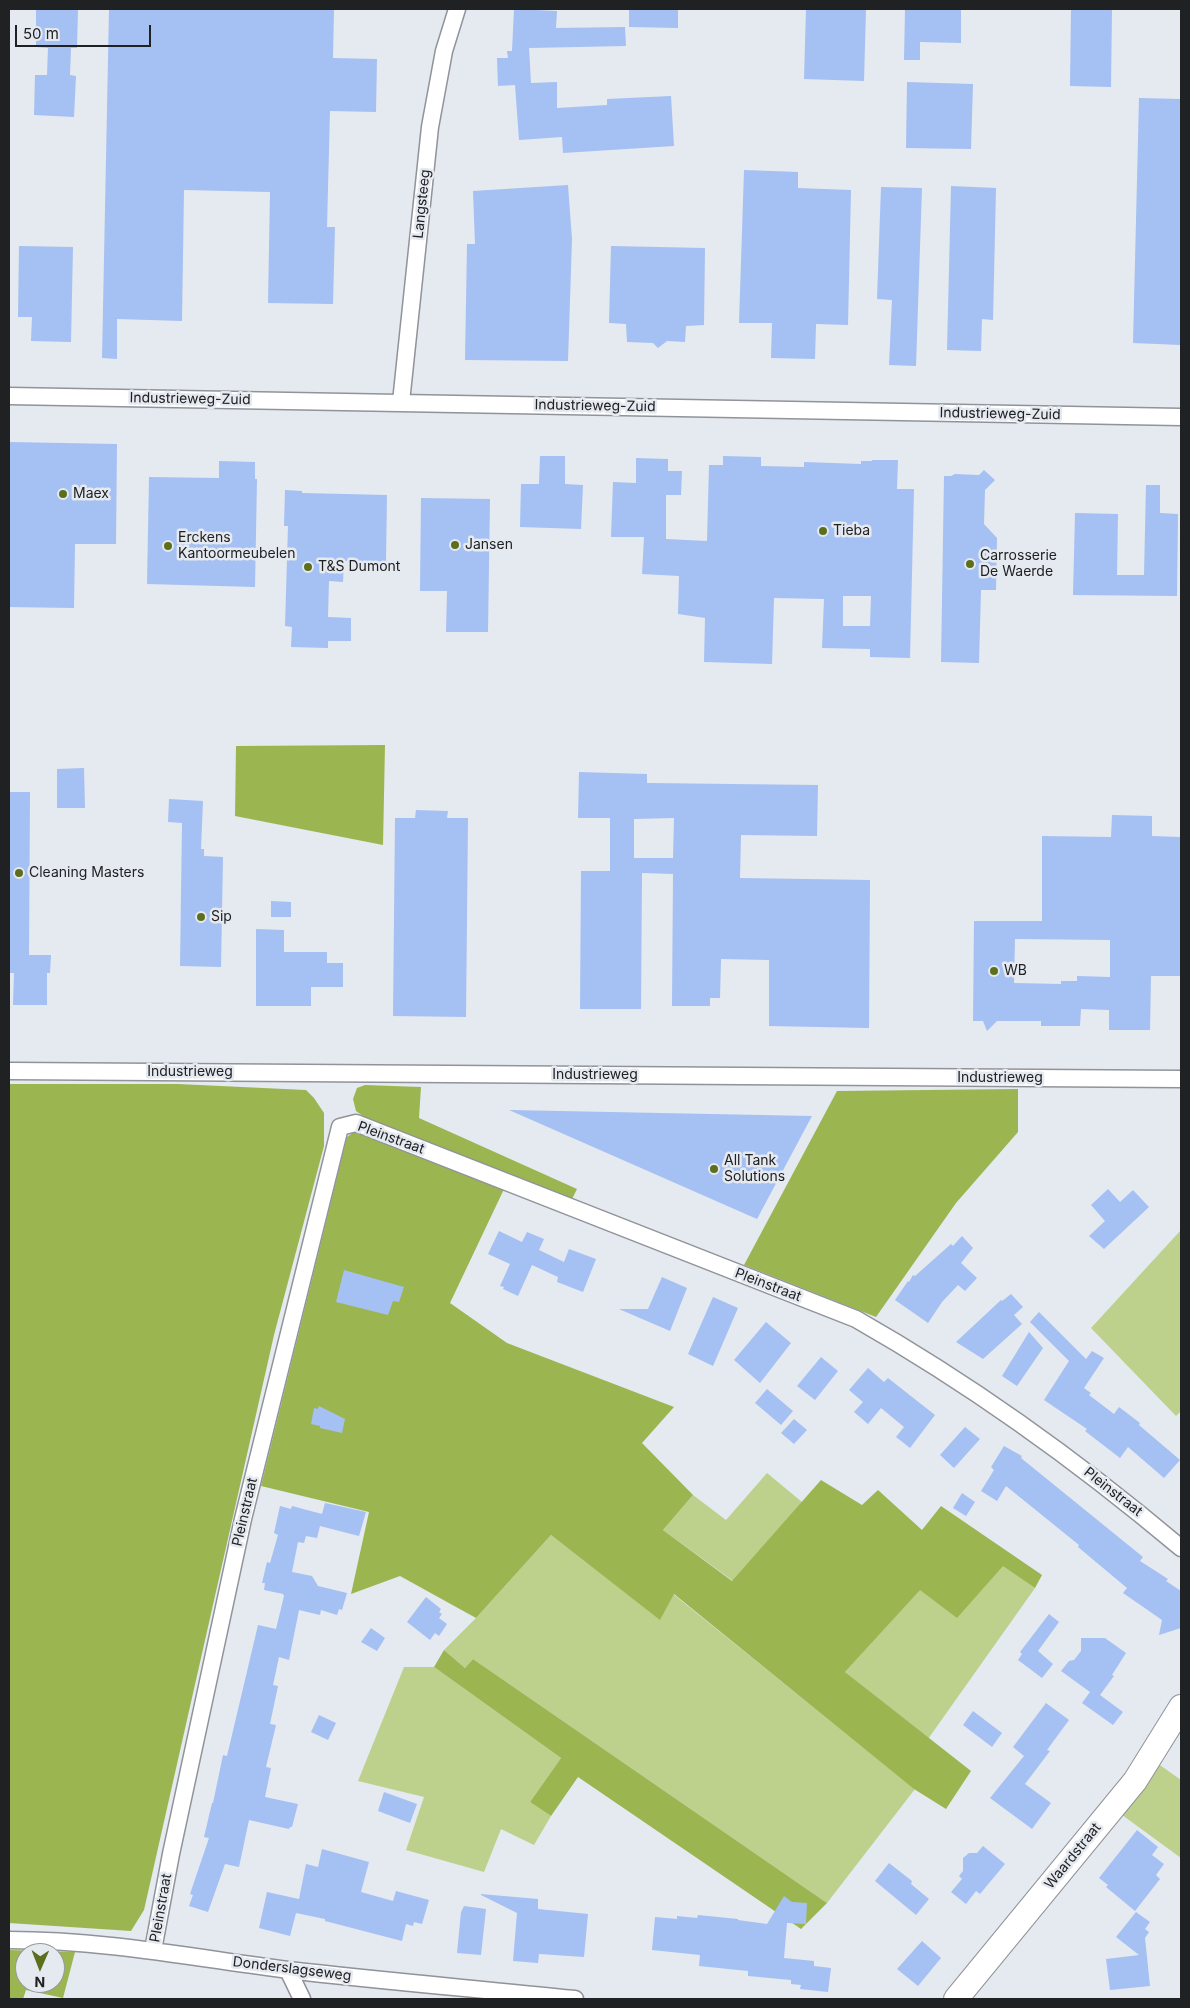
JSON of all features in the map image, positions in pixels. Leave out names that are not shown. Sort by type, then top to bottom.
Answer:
[{"type":"street","name":"Langsteeg","points":[[401,402],[430,127],[444,50],[457,9]]},
{"type":"street","name":"Industrieweg-Zuid","points":[[9,396],[1181,417]]},
{"type":"street","name":"Industrieweg","points":[[9,1071],[1181,1079]]},
{"type":"street","name":"Pleinstraat","points":[[153,1950],[171,1854],[243,1519],[340,1127],[356,1123],[856,1319],[891,1339],[1065,1455],[1181,1548]]},
{"type":"street","name":"Waardstraat","points":[[956,1999],[1135,1781],[1181,1707]]},
{"type":"street","name":"Donderslagseweg","points":[[9,1940],[153,1950],[288,1970],[575,1999]]},
{"type":"street","points":[[288,1970],[302,1999]]},
{"type":"green space","points":[[385,745],[383,845],[235,816],[236,746]]},
{"type":"green space","points":[[9,1084],[178,1084],[306,1090],[324,1113],[324,1146],[274,1335],[144,1910],[131,1931],[9,1923]]},
{"type":"green space","points":[[365,1085],[421,1087],[419,1118],[577,1189],[572,1199],[364,1117],[356,1111],[353,1099],[357,1088]]},
{"type":"green space","points":[[1018,1089],[1018,1132],[956,1203],[876,1317],[744,1265],[837,1091]]},
{"type":"green space","points":[[354,1132],[505,1187],[450,1303],[507,1343],[674,1407],[642,1443],[693,1495],[663,1530],[732,1581],[821,1480],[862,1505],[878,1490],[922,1530],[941,1506],[1042,1575],[1035,1588],[1003,1566],[957,1618],[920,1590],[845,1672],[971,1771],[946,1809],[914,1789],[674,1594],[660,1620],[551,1535],[476,1618],[400,1576],[351,1594],[369,1512],[261,1486],[347,1137]]},
{"type":"green space","points":[[1181,1230],[1181,1411],[1176,1416],[1091,1328]]},
{"type":"green space","points":[[767,1473],[802,1502],[733,1581],[663,1530],[693,1495],[726,1520]]},
{"type":"green space","points":[[551,1535],[660,1619],[673,1594],[915,1789],[827,1903],[473,1659],[465,1668],[444,1650],[476,1618]]},
{"type":"green space","points":[[1003,1565],[1035,1588],[928,1739],[845,1672],[920,1589]]},
{"type":"green space","points":[[444,1650],[465,1668],[473,1659],[827,1903],[801,1929],[578,1777],[551,1816],[530,1802],[561,1758],[434,1667]]},
{"type":"green space","points":[[404,1667],[434,1667],[561,1758],[530,1802],[551,1816],[534,1845],[501,1829],[484,1872],[406,1850],[424,1797],[358,1781]]},
{"type":"green space","points":[[1157,1763],[1181,1780],[1181,1858],[1118,1812]]},
{"type":"green space","points":[[9,1950],[15,1950],[15,1993],[25,1993],[23,1999],[9,1999]]},
{"type":"green space","points":[[65,1952],[75,1952],[65,1990]]},
{"type":"green space","points":[[40,1993],[64,1993],[63,1998]]},
{"type":"building","points":[[36,9],[78,9],[77,48],[71,48],[70,75],[76,76],[74,117],[34,115],[35,75],[47,75],[48,48],[36,47]]},
{"type":"building","points":[[109,9],[334,9],[333,58],[377,59],[376,112],[330,111],[327,227],[335,227],[333,304],[268,303],[270,192],[184,190],[182,321],[117,319],[117,359],[102,358]]},
{"type":"building","points":[[514,9],[557,11],[556,28],[625,27],[626,46],[529,48],[531,83],[557,82],[557,108],[607,105],[607,99],[671,96],[674,146],[563,153],[562,137],[519,140],[515,85],[498,86],[497,58],[508,58],[507,51],[512,51]]},
{"type":"building","points":[[629,9],[678,9],[678,28],[629,27]]},
{"type":"building","points":[[806,9],[866,9],[864,81],[804,79]]},
{"type":"building","points":[[905,9],[961,9],[961,43],[920,42],[920,60],[904,60]]},
{"type":"building","points":[[1071,9],[1112,9],[1111,87],[1070,86]]},
{"type":"building","points":[[907,82],[973,84],[971,149],[906,148]]},
{"type":"building","points":[[1139,98],[1181,99],[1181,345],[1133,343]]},
{"type":"building","points":[[744,170],[798,172],[798,188],[851,190],[848,325],[816,324],[815,359],[771,358],[772,323],[739,323]]},
{"type":"building","points":[[568,185],[572,239],[568,361],[465,360],[467,244],[475,244],[473,191]]},
{"type":"building","points":[[951,186],[996,188],[993,320],[982,319],[981,351],[947,350]]},
{"type":"building","points":[[881,187],[922,188],[916,366],[889,365],[892,300],[877,299]]},
{"type":"building","points":[[19,246],[73,247],[71,342],[31,341],[32,317],[18,317]]},
{"type":"building","points":[[611,246],[705,248],[704,325],[686,326],[685,342],[667,341],[658,348],[653,343],[627,342],[626,324],[609,323]]},
{"type":"building","name":"Maex","points":[[9,442],[117,444],[116,544],[75,544],[74,608],[9,607]]},
{"type":"building","points":[[540,456],[565,456],[565,484],[583,485],[581,529],[520,527],[521,484],[539,484]]},
{"type":"building","points":[[723,456],[761,457],[761,466],[804,467],[804,462],[861,464],[861,461],[898,460],[897,489],[914,489],[910,658],[870,657],[870,649],[822,648],[824,599],[774,598],[772,664],[704,662],[705,618],[678,614],[679,576],[642,574],[644,537],[611,537],[613,482],[636,483],[636,458],[668,459],[668,471],[682,471],[681,495],[666,495],[666,539],[707,541],[709,465],[723,465]],"holes":[[[843,596],[871,596],[870,626],[843,626]]]},
{"type":"building","name":"Erckens Kantoormeubelen","points":[[219,461],[255,462],[255,479],[257,479],[255,587],[147,584],[149,477],[219,478]]},
{"type":"building","name":"Carrosserie De Waerde","points":[[984,470],[995,480],[985,490],[984,524],[997,538],[996,590],[981,590],[979,663],[941,662],[944,476],[955,474],[979,475]]},
{"type":"building","points":[[1146,485],[1160,485],[1160,513],[1178,514],[1177,596],[1073,595],[1075,513],[1118,514],[1117,575],[1144,575]]},
{"type":"building","points":[[285,490],[302,491],[302,493],[387,495],[386,562],[344,561],[343,582],[329,581],[328,617],[351,618],[351,641],[328,641],[328,648],[291,647],[292,627],[285,626],[288,526],[284,526]]},
{"type":"building","name":"Jansen","points":[[421,498],[490,499],[488,632],[446,632],[447,591],[420,591]]},
{"type":"building","points":[[84,768],[85,808],[57,808],[57,769]]},
{"type":"building","points":[[579,772],[647,774],[647,783],[818,785],[817,836],[741,835],[740,878],[870,880],[869,1028],[769,1026],[769,960],[721,959],[720,998],[710,998],[710,1006],[672,1006],[673,874],[642,873],[641,1009],[580,1009],[581,871],[610,871],[610,818],[578,818]],"holes":[[[674,818],[673,858],[634,858],[634,819]]]},
{"type":"building","name":"Cleaning Masters","points":[[9,792],[30,792],[29,955],[51,955],[50,973],[47,973],[47,1005],[13,1005],[14,973],[9,973]]},
{"type":"building","name":"Sip","points":[[169,799],[203,801],[201,849],[204,849],[204,856],[223,857],[221,967],[180,966],[182,823],[168,822]]},
{"type":"building","points":[[416,810],[448,811],[447,818],[468,818],[466,1017],[393,1016],[395,818],[415,818]]},
{"type":"building","points":[[1112,815],[1152,816],[1152,836],[1181,837],[1181,976],[1151,976],[1150,1030],[1109,1030],[1109,1010],[1081,1009],[1080,1026],[1041,1026],[1041,1021],[997,1021],[987,1031],[983,1021],[973,1021],[974,921],[1042,921],[1042,836],[1111,837]],"holes":[[[1015,939],[1110,940],[1110,977],[1077,976],[1077,981],[1061,981],[1061,984],[1014,983]]]},
{"type":"building","points":[[271,901],[291,902],[291,917],[271,917]]},
{"type":"building","points":[[256,929],[284,930],[284,952],[327,952],[327,963],[343,963],[343,987],[311,987],[311,1006],[256,1006]]},
{"type":"building","name":"All Tank Solutions","points":[[509,1110],[812,1116],[757,1219]]},
{"type":"building","points":[[1108,1189],[1120,1202],[1133,1190],[1149,1207],[1104,1249],[1089,1236],[1105,1221],[1091,1205]]},
{"type":"building","points":[[499,1231],[522,1242],[527,1232],[544,1239],[539,1250],[564,1262],[569,1249],[596,1259],[583,1292],[557,1282],[558,1277],[532,1265],[518,1296],[503,1289],[504,1287],[500,1286],[510,1264],[488,1254]]},
{"type":"building","points":[[962,1236],[973,1248],[961,1263],[977,1278],[965,1291],[958,1285],[942,1302],[928,1323],[895,1300],[913,1275],[915,1276],[951,1244],[953,1246]]},
{"type":"building","points":[[344,1270],[404,1287],[399,1302],[393,1301],[388,1315],[336,1302]]},
{"type":"building","points":[[662,1277],[687,1288],[670,1331],[619,1309],[648,1309]]},
{"type":"building","points":[[1011,1294],[1023,1307],[1014,1315],[1022,1324],[983,1359],[956,1342],[1001,1300]]},
{"type":"building","points":[[713,1297],[738,1308],[713,1366],[688,1354]]},
{"type":"building","points":[[1039,1312],[1086,1359],[1092,1351],[1104,1358],[1084,1388],[1091,1393],[1089,1395],[1114,1414],[1119,1407],[1140,1423],[1139,1425],[1180,1460],[1164,1478],[1128,1447],[1120,1458],[1085,1431],[1087,1429],[1044,1400],[1069,1361],[1030,1322]]},
{"type":"building","points":[[766,1322],[791,1343],[760,1383],[734,1360]]},
{"type":"building","points":[[1029,1332],[1043,1348],[1017,1386],[1002,1376]]},
{"type":"building","points":[[821,1357],[838,1371],[815,1400],[797,1386]]},
{"type":"building","points":[[868,1368],[884,1382],[888,1378],[935,1415],[910,1448],[896,1437],[904,1427],[881,1408],[868,1424],[854,1412],[863,1402],[849,1390]]},
{"type":"building","points":[[767,1389],[793,1411],[781,1425],[755,1403]]},
{"type":"building","points":[[319,1406],[345,1419],[342,1433],[311,1424],[314,1408],[318,1409]]},
{"type":"building","points":[[794,1419],[807,1430],[794,1444],[781,1433]]},
{"type":"building","points":[[965,1427],[980,1439],[954,1468],[940,1455]]},
{"type":"building","points":[[1004,1446],[1022,1456],[1021,1458],[1143,1557],[1140,1561],[1168,1579],[1166,1581],[1181,1591],[1181,1628],[1159,1635],[1162,1620],[1123,1593],[1127,1588],[1078,1547],[1079,1545],[1006,1486],[997,1501],[981,1491],[994,1470],[991,1467]]},
{"type":"building","points":[[962,1493],[975,1502],[966,1516],[953,1508]]},
{"type":"building","points":[[325,1503],[366,1512],[359,1536],[320,1526],[317,1538],[306,1536],[304,1543],[298,1542],[292,1572],[312,1576],[318,1586],[347,1593],[342,1610],[339,1609],[337,1615],[321,1610],[320,1615],[299,1610],[289,1660],[279,1657],[273,1685],[278,1686],[270,1724],[276,1725],[266,1767],[271,1768],[265,1797],[298,1804],[292,1827],[289,1829],[249,1820],[239,1867],[225,1864],[208,1912],[189,1906],[193,1895],[190,1894],[209,1838],[204,1837],[223,1755],[227,1756],[258,1625],[276,1629],[284,1596],[283,1594],[264,1590],[265,1583],[262,1583],[267,1562],[270,1563],[278,1535],[274,1533],[280,1506],[291,1509],[292,1506],[322,1514]]},
{"type":"building","points":[[426,1597],[441,1609],[439,1612],[442,1614],[439,1618],[447,1624],[439,1636],[435,1633],[430,1640],[407,1622]]},
{"type":"building","points":[[1049,1614],[1059,1622],[1038,1651],[1053,1664],[1042,1678],[1018,1660],[1022,1654],[1020,1652]]},
{"type":"building","points":[[371,1628],[385,1638],[377,1651],[361,1642]]},
{"type":"building","points":[[1081,1638],[1105,1638],[1126,1653],[1112,1675],[1114,1676],[1100,1695],[1123,1712],[1113,1725],[1082,1703],[1090,1692],[1061,1671],[1081,1651]]},
{"type":"building","points":[[1046,1703],[1069,1720],[1047,1750],[1050,1751],[1025,1784],[1051,1803],[1032,1829],[990,1798],[1024,1756],[1013,1747]]},
{"type":"building","points":[[973,1711],[1002,1733],[992,1747],[963,1725]]},
{"type":"building","points":[[319,1715],[336,1723],[328,1740],[311,1732]]},
{"type":"building","points":[[384,1792],[417,1804],[410,1823],[378,1811]]},
{"type":"building","points":[[1137,1830],[1158,1847],[1152,1855],[1164,1864],[1156,1875],[1160,1879],[1135,1911],[1106,1887],[1108,1885],[1099,1878]]},
{"type":"building","points":[[983,1846],[1005,1864],[980,1894],[976,1891],[966,1904],[951,1892],[962,1879],[959,1876],[963,1871],[963,1858],[969,1853],[977,1853]]},
{"type":"building","points":[[322,1849],[369,1862],[361,1892],[393,1901],[396,1891],[429,1900],[422,1924],[414,1922],[413,1926],[406,1924],[402,1941],[325,1921],[325,1919],[296,1913],[290,1936],[259,1928],[267,1892],[299,1899],[306,1864],[318,1867]]},
{"type":"building","points":[[889,1863],[912,1881],[911,1884],[929,1899],[916,1915],[875,1881]]},
{"type":"building","points":[[481,1894],[538,1899],[538,1909],[588,1914],[584,1957],[539,1954],[538,1963],[513,1961],[517,1913]]},
{"type":"building","points":[[784,1896],[792,1902],[807,1903],[806,1924],[787,1923],[784,1958],[814,1961],[814,1966],[831,1968],[828,1992],[800,1989],[801,1985],[791,1984],[791,1980],[748,1976],[748,1971],[699,1966],[700,1955],[652,1950],[655,1917],[677,1919],[677,1916],[697,1918],[698,1915],[767,1924]]},
{"type":"building","points":[[464,1906],[486,1909],[481,1955],[457,1953],[461,1912]]},
{"type":"building","points":[[1136,1912],[1150,1922],[1145,1929],[1149,1932],[1145,1938],[1150,1986],[1110,1990],[1106,1959],[1139,1955],[1116,1937]]},
{"type":"building","points":[[922,1941],[941,1958],[918,1986],[897,1969]]},
{"type":"place","name":"Maex","points":[[63,494]]},
{"type":"place","name":"Tieba","points":[[823,531]]},
{"type":"place","name":"Jansen","points":[[455,545]]},
{"type":"place","name":"Erckens Kantoormeubelen","points":[[168,546]]},
{"type":"place","name":"Carrosserie De Waerde","points":[[970,564]]},
{"type":"place","name":"T&S Dumont","points":[[308,567]]},
{"type":"place","name":"Cleaning Masters","points":[[19,873]]},
{"type":"place","name":"Sip","points":[[201,917]]},
{"type":"place","name":"WB","points":[[994,971]]},
{"type":"place","name":"All Tank Solutions","points":[[714,1169]]}]
